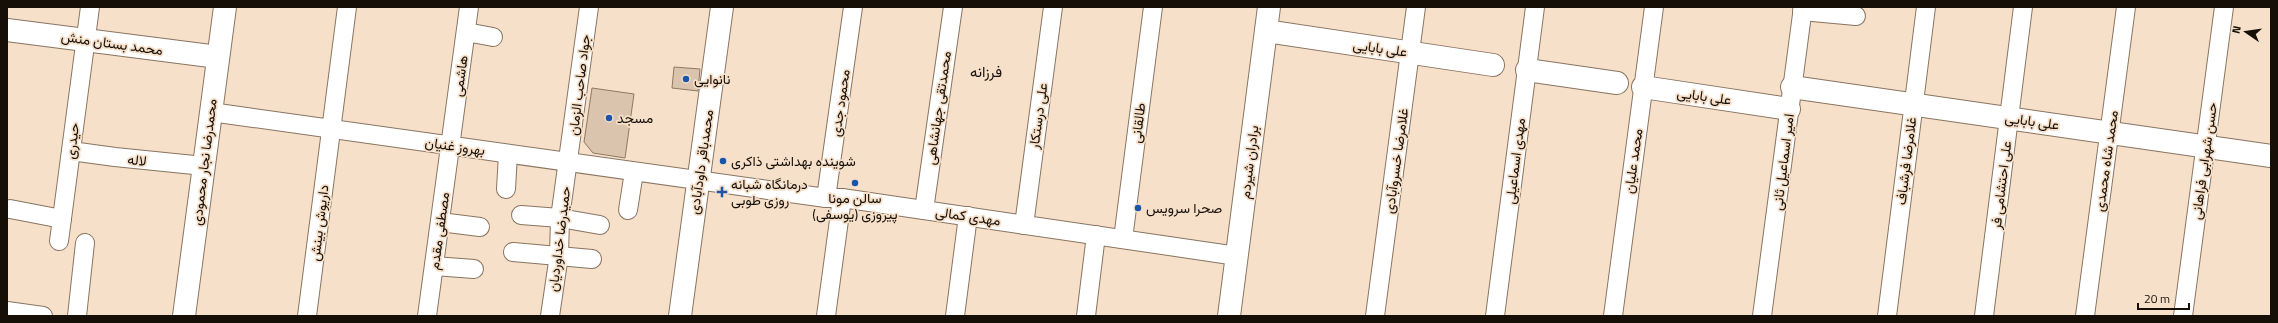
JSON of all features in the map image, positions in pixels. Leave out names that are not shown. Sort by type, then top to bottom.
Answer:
[{"type":"street","name":"حیدری","points":[[59,241],[90,7]]},
{"type":"street","name":"محمدرضا نجار محمودی","points":[[184,316],[225,7]]},
{"type":"street","name":"داریوش بینش","points":[[307,316],[347,7]]},
{"type":"street","name":"هاشمی","points":[[450,146],[469,7]]},
{"type":"street","name":"جواد صاحب الزمان","points":[[569,162],[589,7]]},
{"type":"street","name":"محمدباقر داودآبادی","points":[[680,316],[722,7]]},
{"type":"street","name":"محمود جدی","points":[[826,316],[834,198],[853,7]]},
{"type":"street","name":"محمدتقی جهانشاهی","points":[[924,210],[953,7]]},
{"type":"street","name":"علی درستکار","points":[[1024,224],[1053,7]]},
{"type":"street","name":"طالقانی","points":[[1123,239],[1153,7]]},
{"type":"street","name":"برادران شیردم","points":[[1229,316],[1269,7]]},
{"type":"street","name":"غلامرضا خسروآبادی","points":[[1375,316],[1416,7]]},
{"type":"street","name":"مهدی اسماعیلی","points":[[1495,316],[1535,7]]},
{"type":"street","name":"محمد علیان","points":[[1613,316],[1654,7]]},
{"type":"street","name":"غلامرضا فرشباف","points":[[1887,316],[1926,7]]},
{"type":"street","name":"علی احتشامی فر","points":[[1984,316],[2023,7]]},
{"type":"street","name":"محمد شاه محمدی","points":[[2085,316],[2126,7]]},
{"type":"street","name":"حسن شهرابی فراهانی","points":[[2183,316],[2224,7]]},
{"type":"street","points":[[1802,9],[1856,16]]},
{"type":"street","name":"امیر اسماعیل ثانی","points":[[1762,316],[1802,9]]},
{"type":"street","name":"محمد بستان منش","points":[[7,30],[218,57]]},
{"type":"street","name":"علی بابایی","points":[[1266,31],[1493,65]]},
{"type":"street","points":[[466,32],[493,37]]},
{"type":"street","points":[[1527,70],[1617,83]]},
{"type":"street","name":"علی بابایی","points":[[1643,87],[1790,109]]},
{"type":"street","name":"علی بابایی","points":[[1792,87],[2271,156]]},
{"type":"street","name":"بهروز غنیان","points":[[211,112],[699,181]]},
{"type":"street","name":"مصطفی مقدم","points":[[428,316],[450,146]]},
{"type":"street","name":"لاله","points":[[71,150],[115,157],[204,166]]},
{"type":"street","points":[[506,189],[508,154]]},
{"type":"street","name":"حمیدرضا خداوردیان","points":[[550,316],[559,255],[560,218],[569,162]]},
{"type":"street","points":[[628,210],[634,172]]},
{"type":"street","name":"مهدی کمالی","points":[[699,181],[968,216],[1237,256]]},
{"type":"street","points":[[10,209],[62,220]]},
{"type":"street","points":[[521,215],[560,218],[600,225]]},
{"type":"street","points":[[955,316],[968,216]]},
{"type":"street","points":[[440,222],[480,227]]},
{"type":"street","points":[[1086,316],[1096,235]]},
{"type":"street","points":[[77,316],[85,243]]},
{"type":"street","points":[[513,252],[592,259]]},
{"type":"street","points":[[434,266],[474,269]]},
{"type":"street","points":[[7,311],[42,316]]},
{"type":"building","name":"نانوایی","points":[[674,67],[700,69],[698,91],[672,88]]},
{"type":"building","name":"مسجد","points":[[592,88],[634,94],[625,158],[593,153],[584,142]]},
{"type":"place","name":"نانوایی","points":[[686,79]]},
{"type":"place","name":"مسجد","points":[[609,118]]},
{"type":"place","name":"شوینده بهداشتی ذاکری","points":[[723,161]]},
{"type":"place","name":"سالن مونا پیروزی (یوسفی)","points":[[855,183]]},
{"type":"place","name":"درمانگاه شبانه روزی طوبی","points":[[722,192]]},
{"type":"place","name":"صحرا سرویس","points":[[1138,208]]},
{"type":"district","name":"فرزانه","points":[[986,72]]}]
